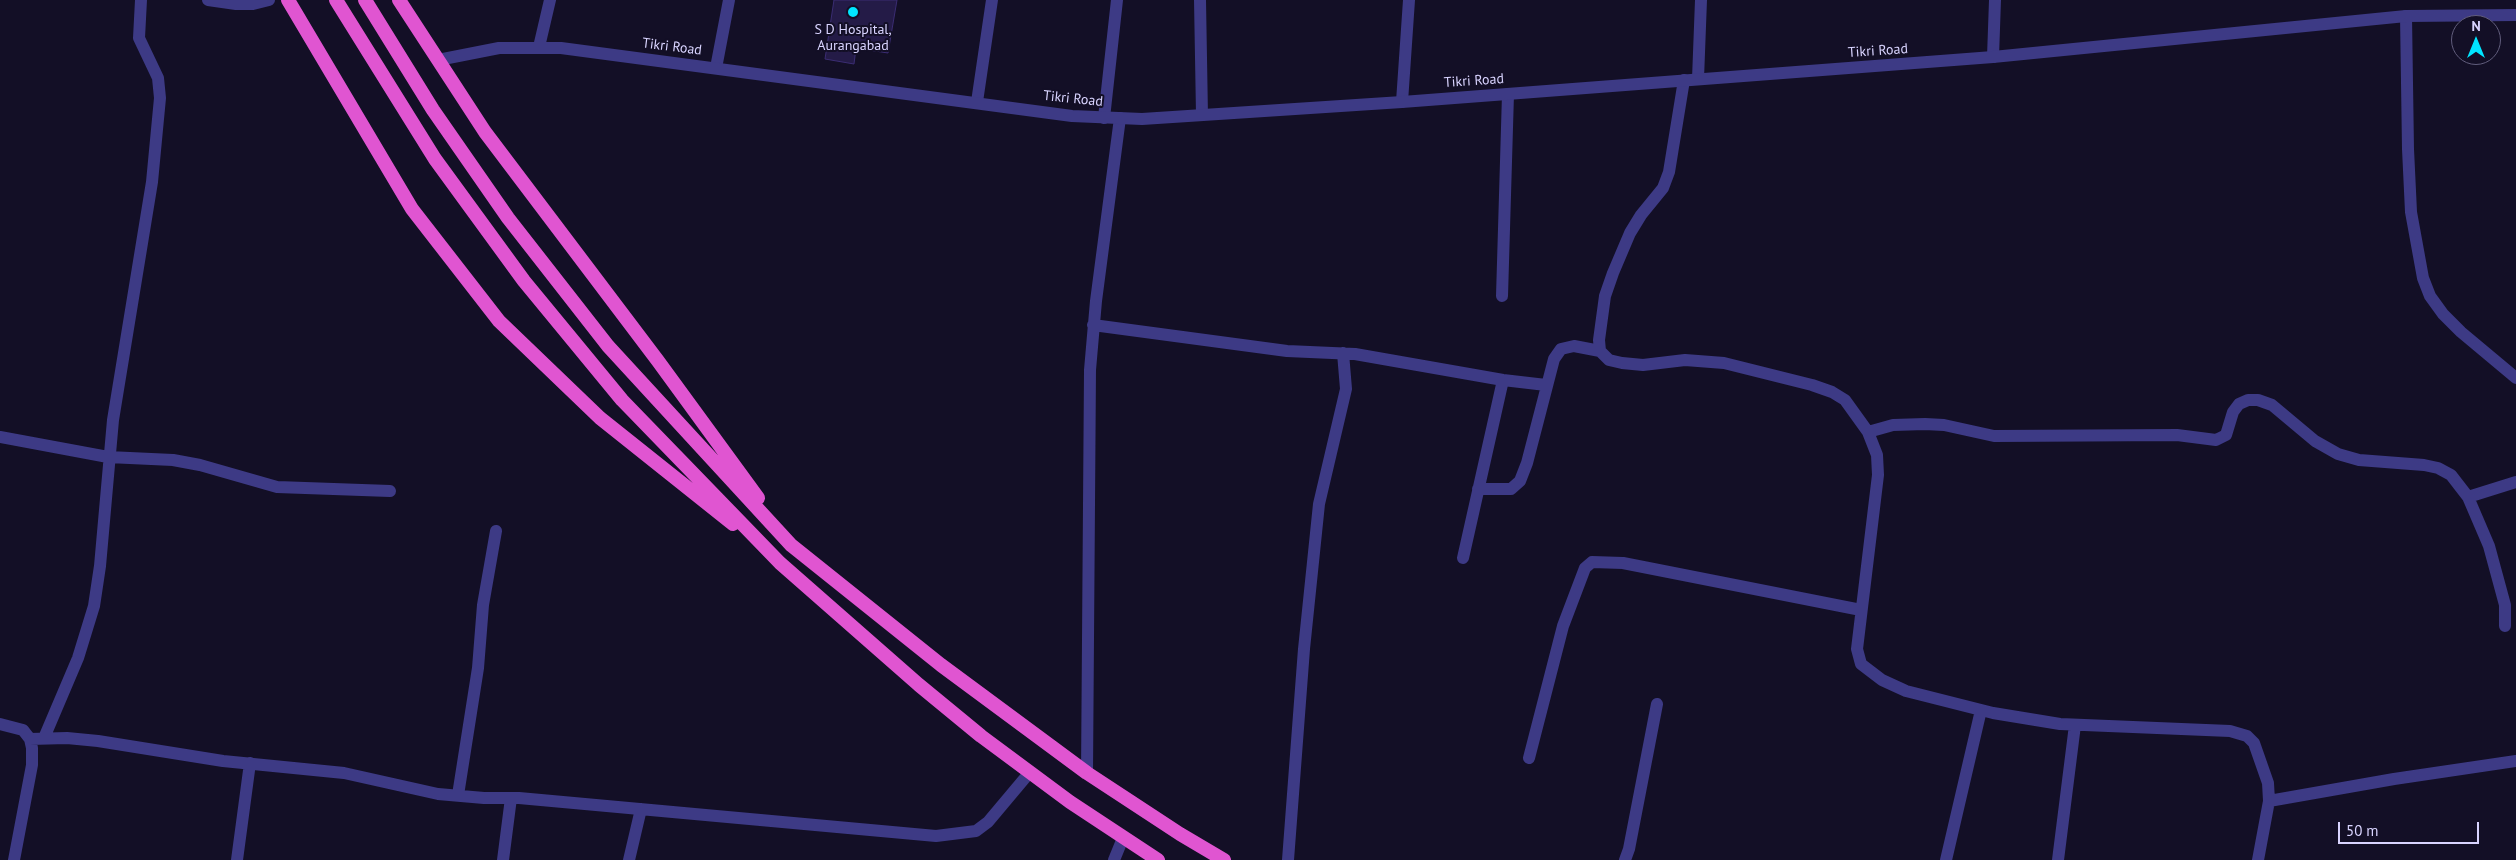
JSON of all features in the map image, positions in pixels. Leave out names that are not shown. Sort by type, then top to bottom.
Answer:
[{"type":"highway","points":[[288,0],[412,209],[499,322],[600,418],[780,562],[919,685],[980,736],[1123,838],[1158,860]]},
{"type":"highway","points":[[336,0],[435,159],[524,281],[622,400],[780,562]]},
{"type":"highway","points":[[365,0],[434,110],[508,218],[608,346],[791,545],[941,665],[1087,772],[1180,834],[1224,860]]},
{"type":"highway","points":[[399,0],[485,132],[658,361],[791,545]]},
{"type":"street","points":[[44,738],[78,658],[94,606],[100,566],[108,457],[152,182],[160,98],[158,78],[139,38],[140,0]]},
{"type":"street","points":[[208,0],[236,4],[252,4],[269,0]]},
{"type":"street","points":[[539,47],[550,0]]},
{"type":"street","points":[[716,68],[729,0]]},
{"type":"street","points":[[977,102],[992,0]]},
{"type":"street","points":[[1104,118],[1118,0]]},
{"type":"street","points":[[1200,0],[1202,115]]},
{"type":"street","points":[[1402,102],[1409,0]]},
{"type":"street","points":[[1698,80],[1701,0]]},
{"type":"street","points":[[1993,57],[1995,0]]},
{"type":"street","name":"Tikri Road","points":[[438,60],[499,48],[539,47],[1104,118],[1120,118],[1202,115],[1402,102],[1993,57],[2406,16],[2516,15]]},
{"type":"street","points":[[2406,16],[2407,141],[2411,212],[2423,278],[2430,296],[2443,314],[2461,332],[2516,378]]},
{"type":"street","points":[[1600,351],[1599,340],[1605,296],[1613,273],[1630,233],[1641,215],[1663,188],[1669,172],[1684,80]]},
{"type":"street","points":[[1502,296],[1508,94]]},
{"type":"street","points":[[1087,772],[1090,379],[1093,325],[1120,118]]},
{"type":"street","points":[[1093,325],[1287,351],[1343,353],[1382,358],[1503,380],[1546,385]]},
{"type":"street","points":[[1478,488],[1511,489],[1520,481],[1527,464],[1554,359],[1561,349],[1574,346],[1600,351],[1609,360],[1643,365],[1706,360],[1812,385],[1832,392],[1845,400],[1868,432],[1877,455],[1878,475],[1860,610],[1857,649],[1860,664],[1882,680],[1906,691],[1981,710],[2075,725],[2230,731],[2247,736],[2254,743],[2268,783],[2269,801],[2258,860]]},
{"type":"street","points":[[1288,860],[1304,649],[1319,504],[1346,388],[1343,353]]},
{"type":"street","points":[[1463,558],[1503,380]]},
{"type":"street","points":[[1868,432],[1893,425],[1925,424],[1944,425],[1994,436],[2177,435],[2216,440],[2226,435],[2233,412],[2239,404],[2248,400],[2258,400],[2272,405],[2315,441],[2338,454],[2359,460],[2438,468],[2451,475],[2468,497],[2480,520],[2498,574],[2505,605],[2506,626]]},
{"type":"street","points":[[0,437],[108,457],[173,460],[200,465],[278,487],[390,491]]},
{"type":"street","points":[[2468,497],[2516,482]]},
{"type":"street","points":[[458,795],[478,668],[483,604],[496,530]]},
{"type":"street","points":[[1529,758],[1563,626],[1585,568],[1592,562],[1624,562],[1860,610]]},
{"type":"street","points":[[1624,860],[1629,849],[1657,704]]},
{"type":"street","points":[[1946,860],[1946,852],[1981,710]]},
{"type":"street","points":[[0,724],[23,730],[30,739],[32,765],[14,860]]},
{"type":"street","points":[[2058,860],[2075,725]]},
{"type":"street","points":[[30,739],[98,741],[250,764],[344,774],[438,794],[641,809],[899,834],[957,835],[976,831],[988,822],[1030,772]]},
{"type":"street","points":[[2269,801],[2394,779],[2516,761]]},
{"type":"street","points":[[237,860],[250,764]]},
{"type":"street","points":[[503,860],[511,798]]},
{"type":"street","points":[[629,860],[641,809]]},
{"type":"street","points":[[1114,860],[1123,838]]},
{"type":"building","points":[[834,0],[897,0],[888,53],[856,48],[854,64],[825,59]]},
{"type":"place","name":"S D Hospital, Aurangabad","points":[[853,12]]}]
